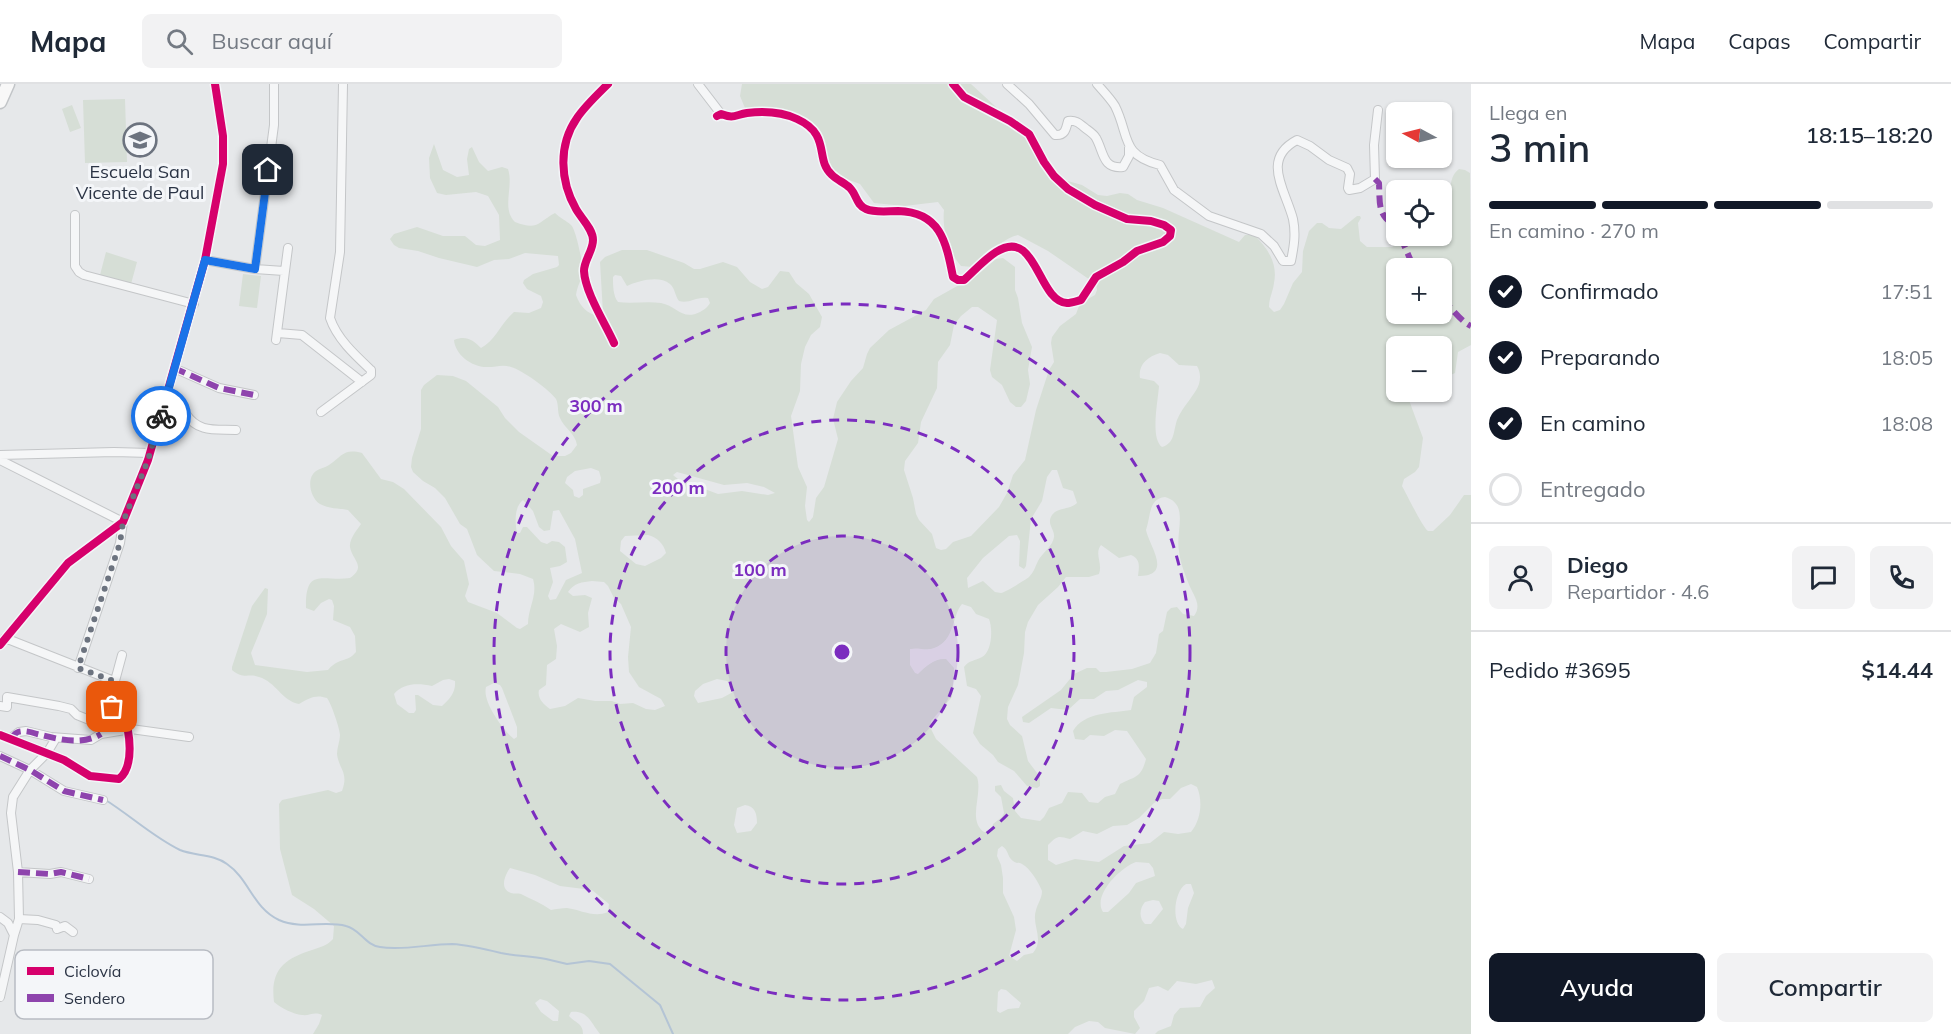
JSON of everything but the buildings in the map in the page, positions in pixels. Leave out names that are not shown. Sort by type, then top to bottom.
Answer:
[{"type":"main road","points":[[0,102],[8,84]]},
{"type":"street","points":[[78,668],[120,543],[123,522],[150,453],[205,260],[224,165],[223,136],[215,84]]},
{"type":"street","points":[[255,269],[274,126],[274,84]]},
{"type":"street","points":[[321,412],[371,375],[371,370],[340,337],[330,318],[340,252],[343,84]]},
{"type":"street","points":[[608,84],[577,118],[566,141],[562,166],[567,189],[574,205],[589,227],[593,240],[584,272],[590,293],[614,343]]},
{"type":"street","points":[[698,84],[719,115],[730,118],[747,113],[777,113],[797,119],[814,130],[821,142],[829,173],[850,188],[860,207],[870,211],[913,212],[930,219],[940,234],[953,277],[958,280],[964,280],[997,251],[1008,247],[1017,248],[1027,253],[1052,295],[1068,303],[1081,300],[1096,278],[1137,251],[1163,242],[1170,236],[1171,230],[1164,225],[1127,219],[1095,205],[1068,189],[1049,169],[1029,134],[1011,121],[964,97],[953,84]]},
{"type":"street","points":[[1007,84],[1029,104],[1054,135],[1059,136],[1064,132],[1068,121],[1077,121],[1095,136],[1102,156],[1109,165],[1116,168],[1123,167],[1129,156],[1129,148],[1114,106],[1097,84]]},
{"type":"street","points":[[1129,148],[1148,162],[1160,165],[1174,190],[1209,216],[1261,234],[1274,246],[1282,261],[1291,261],[1295,239],[1293,220],[1277,170],[1277,161],[1281,152],[1297,140],[1347,168],[1350,174],[1349,190],[1360,188],[1375,179],[1374,145],[1378,110]]},
{"type":"street","points":[[75,214],[75,266],[79,272],[194,304]]},
{"type":"street","points":[[288,248],[277,336],[302,336],[362,382]]},
{"type":"street","points":[[205,260],[255,269],[285,271]]},
{"type":"street","points":[[174,368],[219,388],[254,395]]},
{"type":"street","points":[[164,407],[186,414],[191,424],[197,427],[236,430]]},
{"type":"street","points":[[0,458],[114,452],[150,453]]},
{"type":"street","points":[[0,458],[123,522]]},
{"type":"street","points":[[114,681],[3,642],[68,562],[123,522]]},
{"type":"street","points":[[11,738],[19,732],[26,731],[56,738],[91,740],[101,730],[122,655]]},
{"type":"street","points":[[0,706],[7,707],[7,697],[41,702],[71,709],[77,716],[101,730],[128,729],[189,737]]},
{"type":"street","points":[[0,735],[64,760],[90,776],[119,779],[126,774],[129,764],[128,729],[123,714],[108,705]]},
{"type":"street","points":[[0,997],[14,935],[20,919],[18,872],[11,813],[13,797],[30,770],[47,753],[56,738]]},
{"type":"street","points":[[0,756],[30,770],[64,791],[103,800]]},
{"type":"street","points":[[18,872],[42,874],[61,872],[89,879]]},
{"type":"street","points":[[0,916],[8,923],[14,935]]},
{"type":"street","points":[[20,919],[38,920],[56,925],[57,929],[65,926],[73,932]]},
{"type":"shaded area","points":[[742,84],[971,84],[1032,140],[1057,178],[1082,185],[1098,195],[1128,194],[1137,200],[1163,208],[1239,242],[1245,235],[1254,235],[1268,251],[1275,269],[1269,307],[1274,312],[1280,310],[1293,283],[1302,272],[1303,251],[1309,231],[1317,223],[1322,223],[1329,228],[1341,229],[1360,216],[1358,223],[1360,241],[1367,247],[1452,246],[1452,180],[1459,169],[1470,173],[1471,345],[1458,352],[1455,373],[1452,374],[1452,336],[1386,336],[1386,402],[1410,402],[1423,438],[1419,467],[1404,479],[1402,486],[1428,531],[1433,531],[1450,515],[1464,495],[1471,495],[1471,1034],[1155,1034],[1171,1026],[1174,1015],[1180,1008],[1200,1007],[1206,996],[1215,988],[1212,980],[1196,984],[1177,981],[1168,991],[1158,986],[1149,988],[1144,1001],[1134,1011],[1134,1017],[1140,1028],[1135,1034],[1105,1028],[1098,1022],[1089,1021],[1075,1027],[1068,1034],[600,1034],[585,1015],[571,1012],[569,1016],[580,1025],[583,1034],[313,1034],[322,1015],[299,1014],[274,1002],[274,982],[281,967],[294,957],[323,946],[333,939],[334,926],[314,909],[292,895],[280,849],[279,804],[282,800],[328,790],[336,793],[342,791],[344,775],[337,754],[339,727],[327,698],[309,698],[299,704],[288,699],[265,679],[240,675],[232,670],[232,667],[252,606],[265,588],[268,589],[267,614],[251,653],[255,665],[307,672],[328,670],[356,652],[355,636],[350,627],[333,620],[332,600],[321,603],[314,611],[306,608],[306,595],[312,581],[324,578],[350,578],[355,574],[358,566],[350,544],[361,524],[348,510],[327,507],[317,501],[310,483],[313,474],[347,452],[362,453],[381,479],[393,482],[404,489],[441,527],[451,546],[464,561],[469,584],[465,596],[468,602],[497,613],[520,629],[528,624],[534,596],[533,579],[520,574],[494,571],[477,555],[467,529],[460,524],[445,498],[413,472],[412,458],[421,429],[421,390],[437,375],[453,376],[466,381],[498,407],[519,432],[553,456],[565,456],[571,453],[577,445],[560,418],[556,399],[548,391],[511,367],[482,367],[471,363],[458,351],[454,340],[469,339],[481,348],[491,341],[514,312],[529,313],[541,308],[543,302],[541,296],[527,289],[523,283],[533,274],[557,267],[559,265],[558,256],[525,253],[509,259],[494,260],[477,267],[399,248],[390,239],[394,234],[417,227],[443,236],[465,236],[476,245],[485,246],[500,240],[499,215],[488,196],[476,192],[446,195],[437,193],[430,178],[429,158],[434,144],[443,170],[457,177],[469,175],[467,159],[469,149],[472,147],[479,162],[488,171],[502,167],[508,169],[510,183],[508,204],[515,222],[529,226],[555,213],[571,225],[581,255],[583,271],[576,295],[584,309],[595,315],[599,316],[603,313],[600,262],[605,257],[622,250],[647,250],[684,263],[694,269],[723,262],[737,267],[750,282],[762,289],[768,287],[780,271],[789,272],[796,283],[809,294],[822,317],[820,327],[811,335],[805,347],[801,364],[800,391],[791,416],[798,467],[807,487],[805,506],[809,522],[813,517],[816,498],[824,487],[838,439],[833,419],[837,402],[863,368],[870,348],[889,330],[926,310],[934,299],[977,275],[996,259],[1003,258],[1015,267],[1015,290],[1022,323],[1032,347],[1028,370],[1030,384],[1026,401],[1021,407],[1016,407],[1010,402],[1002,385],[992,377],[990,370],[997,320],[978,307],[972,307],[961,316],[954,325],[950,345],[938,362],[937,388],[921,422],[918,443],[905,461],[904,470],[916,514],[932,534],[936,548],[946,549],[953,542],[971,536],[999,507],[1013,475],[1025,460],[1036,410],[1049,370],[1054,362],[1052,337],[1060,326],[1076,314],[1084,301],[1095,295],[1096,284],[1048,251],[1018,235],[1000,244],[973,267],[961,266],[949,247],[945,232],[944,210],[938,202],[904,206],[874,203],[860,184],[841,177],[829,166],[812,128],[771,109],[745,108],[740,96]],"holes":[[[621,276],[627,286],[654,279],[665,281],[672,286],[679,301],[708,298],[710,303],[700,312],[689,315],[661,303],[618,302],[614,294],[613,277]],[[1160,353],[1168,355],[1179,365],[1197,366],[1200,374],[1197,388],[1179,415],[1171,440],[1162,447],[1156,436],[1159,386],[1154,381],[1140,378],[1142,365]],[[591,468],[599,471],[601,478],[600,483],[583,489],[583,495],[579,498],[574,496],[573,490],[565,483],[567,477],[575,471]],[[1052,470],[1057,470],[1063,488],[1073,491],[1077,503],[1057,511],[1050,518],[1054,534],[1053,540],[1031,575],[1001,593],[995,592],[983,581],[968,588],[967,578],[983,558],[1009,536],[1017,535],[1020,541],[1019,566],[1024,569],[1031,519],[1042,501],[1047,477]],[[677,472],[724,485],[747,483],[764,487],[775,493],[768,495],[742,491],[718,494],[673,475]],[[1165,497],[1177,506],[1180,520],[1178,544],[1181,563],[1197,603],[1194,616],[1183,614],[1177,607],[1171,608],[1167,612],[1163,631],[1159,634],[1156,653],[1150,663],[1132,669],[1106,672],[1100,672],[1096,668],[1087,668],[1074,674],[1061,690],[1022,717],[1023,722],[1029,723],[1051,708],[1068,710],[1080,699],[1094,699],[1106,691],[1118,690],[1138,680],[1147,682],[1147,687],[1134,697],[1131,710],[1091,717],[1084,720],[1073,731],[1075,739],[1084,740],[1090,735],[1104,736],[1115,730],[1127,731],[1146,759],[1142,770],[1137,776],[1120,784],[1115,794],[1105,797],[1098,803],[1089,802],[1082,793],[1068,792],[1062,803],[1049,808],[1040,821],[1021,818],[1015,811],[1013,798],[1004,791],[1001,785],[995,786],[995,791],[1001,797],[1004,813],[993,824],[991,832],[984,832],[979,827],[976,814],[977,777],[936,739],[930,727],[931,721],[952,697],[954,668],[946,659],[942,659],[931,663],[918,674],[915,673],[910,665],[910,649],[931,649],[941,645],[946,640],[962,604],[971,607],[976,614],[989,619],[991,634],[988,650],[982,657],[964,667],[967,686],[976,689],[981,696],[973,733],[980,744],[998,762],[1014,771],[1027,786],[1037,788],[1040,786],[1040,777],[1028,761],[1022,736],[1007,719],[1008,707],[1018,685],[1028,622],[1038,605],[1066,577],[1089,577],[1099,574],[1098,552],[1101,545],[1119,558],[1131,555],[1134,557],[1139,564],[1138,576],[1149,575],[1155,571],[1157,559],[1146,530],[1153,505],[1160,498]],[[523,500],[533,511],[539,527],[544,531],[550,530],[553,511],[559,510],[575,539],[582,573],[566,580],[556,599],[550,600],[548,596],[553,582],[550,568],[567,562],[565,547],[559,542],[552,541],[547,544],[541,542],[527,527],[523,527],[520,533],[517,533],[518,507]],[[648,535],[657,539],[666,553],[645,566],[636,564],[620,551],[621,541],[625,536]],[[592,581],[604,582],[608,586],[614,598],[621,604],[631,627],[629,672],[639,687],[661,699],[665,706],[655,710],[633,703],[620,704],[612,701],[578,698],[565,706],[550,709],[541,701],[539,690],[546,685],[547,665],[556,659],[557,646],[554,629],[561,624],[580,632],[589,627],[588,613],[592,598],[585,595],[573,596],[568,592],[576,585]],[[717,679],[727,681],[732,685],[733,692],[722,698],[698,703],[694,696],[695,691],[703,684]],[[443,680],[455,681],[452,695],[442,706],[433,705],[418,695],[415,695],[416,710],[414,713],[409,713],[397,704],[394,694],[398,690],[411,685],[432,686]],[[494,683],[502,688],[517,727],[517,737],[514,739],[494,715],[486,687]],[[1191,784],[1197,787],[1200,810],[1191,832],[1178,834],[1164,832],[1150,843],[1124,846],[1099,862],[1075,859],[1056,865],[1048,860],[1048,845],[1056,838],[1070,839],[1083,831],[1097,834],[1113,826],[1127,825],[1139,818],[1154,803],[1162,799],[1170,799],[1181,788]],[[745,805],[751,807],[755,811],[757,823],[751,831],[737,833],[734,825],[737,808]],[[1002,846],[1011,859],[1028,869],[1042,891],[1035,916],[1038,937],[1036,948],[1033,953],[1024,955],[1017,961],[1009,956],[1016,930],[1014,917],[1003,893],[1001,865],[997,856],[998,849]],[[1136,862],[1149,863],[1155,876],[1136,883],[1129,893],[1108,912],[1103,912],[1101,898],[1116,876]],[[510,868],[535,875],[560,886],[592,890],[609,904],[608,912],[593,914],[567,908],[551,910],[521,894],[507,891],[504,885]],[[1186,884],[1191,884],[1194,893],[1183,929],[1179,926],[1176,914],[1179,893]],[[1159,901],[1163,909],[1151,924],[1143,922],[1141,916],[1145,902]],[[1001,989],[1006,990],[1021,1003],[1019,1008],[1008,1009],[1000,1013],[997,1011],[998,992]],[[540,999],[547,1001],[559,1011],[558,1021],[553,1021],[541,1012],[535,1003]]]},
{"type":"shaded area","points":[[125,99],[127,162],[85,163],[83,100]]},
{"type":"shaded area","points":[[72,105],[81,128],[70,132],[62,109]]},
{"type":"shaded area","points":[[106,252],[137,262],[131,284],[100,275]]},
{"type":"shaded area","points":[[243,274],[261,276],[257,308],[239,306]]},
{"type":"waterway","points":[[104,799],[160,839],[180,850],[216,858],[227,864],[241,877],[263,908],[279,920],[305,925],[338,924],[346,926],[355,930],[370,943],[380,947],[452,944],[567,964],[589,961],[610,964],[660,1005],[673,1034]]},
{"type":"marked path","points":[[1375,179],[1379,183],[1380,203],[1386,219]]},
{"type":"marked path","points":[[1404,246],[1410,258]]},
{"type":"marked path","points":[[1452,310],[1471,326]]},
{"type":"marked path","points":[[174,368],[219,388],[254,395]]},
{"type":"marked path","points":[[11,738],[17,732],[23,731],[78,741],[101,734]]},
{"type":"marked path","points":[[0,756],[30,770],[64,791],[103,800]]},
{"type":"marked path","points":[[18,872],[50,874],[61,872],[89,879]]},
{"type":"cycle path","points":[[0,645],[68,563],[123,522],[148,460],[205,260],[223,164],[223,136],[215,84]]},
{"type":"cycle path","points":[[608,84],[577,118],[567,140],[563,163],[571,198],[589,228],[593,240],[584,267],[585,279],[614,343]]},
{"type":"cycle path","points":[[717,116],[753,112],[773,113],[797,119],[808,125],[819,140],[827,169],[850,188],[863,207],[873,211],[912,213],[932,223],[944,241],[953,277],[958,280],[964,280],[996,252],[1010,247],[1020,249],[1029,256],[1049,291],[1057,299],[1067,303],[1072,302],[1081,300],[1096,277],[1137,251],[1163,242],[1170,236],[1171,230],[1164,225],[1151,221],[1127,219],[1095,205],[1068,189],[1054,176],[1044,162],[1029,134],[1010,121],[964,97],[953,84]]},
{"type":"cycle path","points":[[0,735],[64,760],[90,776],[119,779],[124,773],[129,757],[128,730],[123,714],[108,705]]},
{"type":"way so far","points":[[112,707],[108,705],[114,681],[78,668],[120,543],[123,522],[148,460],[161,416]]},
{"type":"place","name":"Escuela San Vicente de Paul","points":[[140,140]]},
{"type":"route","points":[[161,416],[205,260],[255,269],[268,170]]}]
